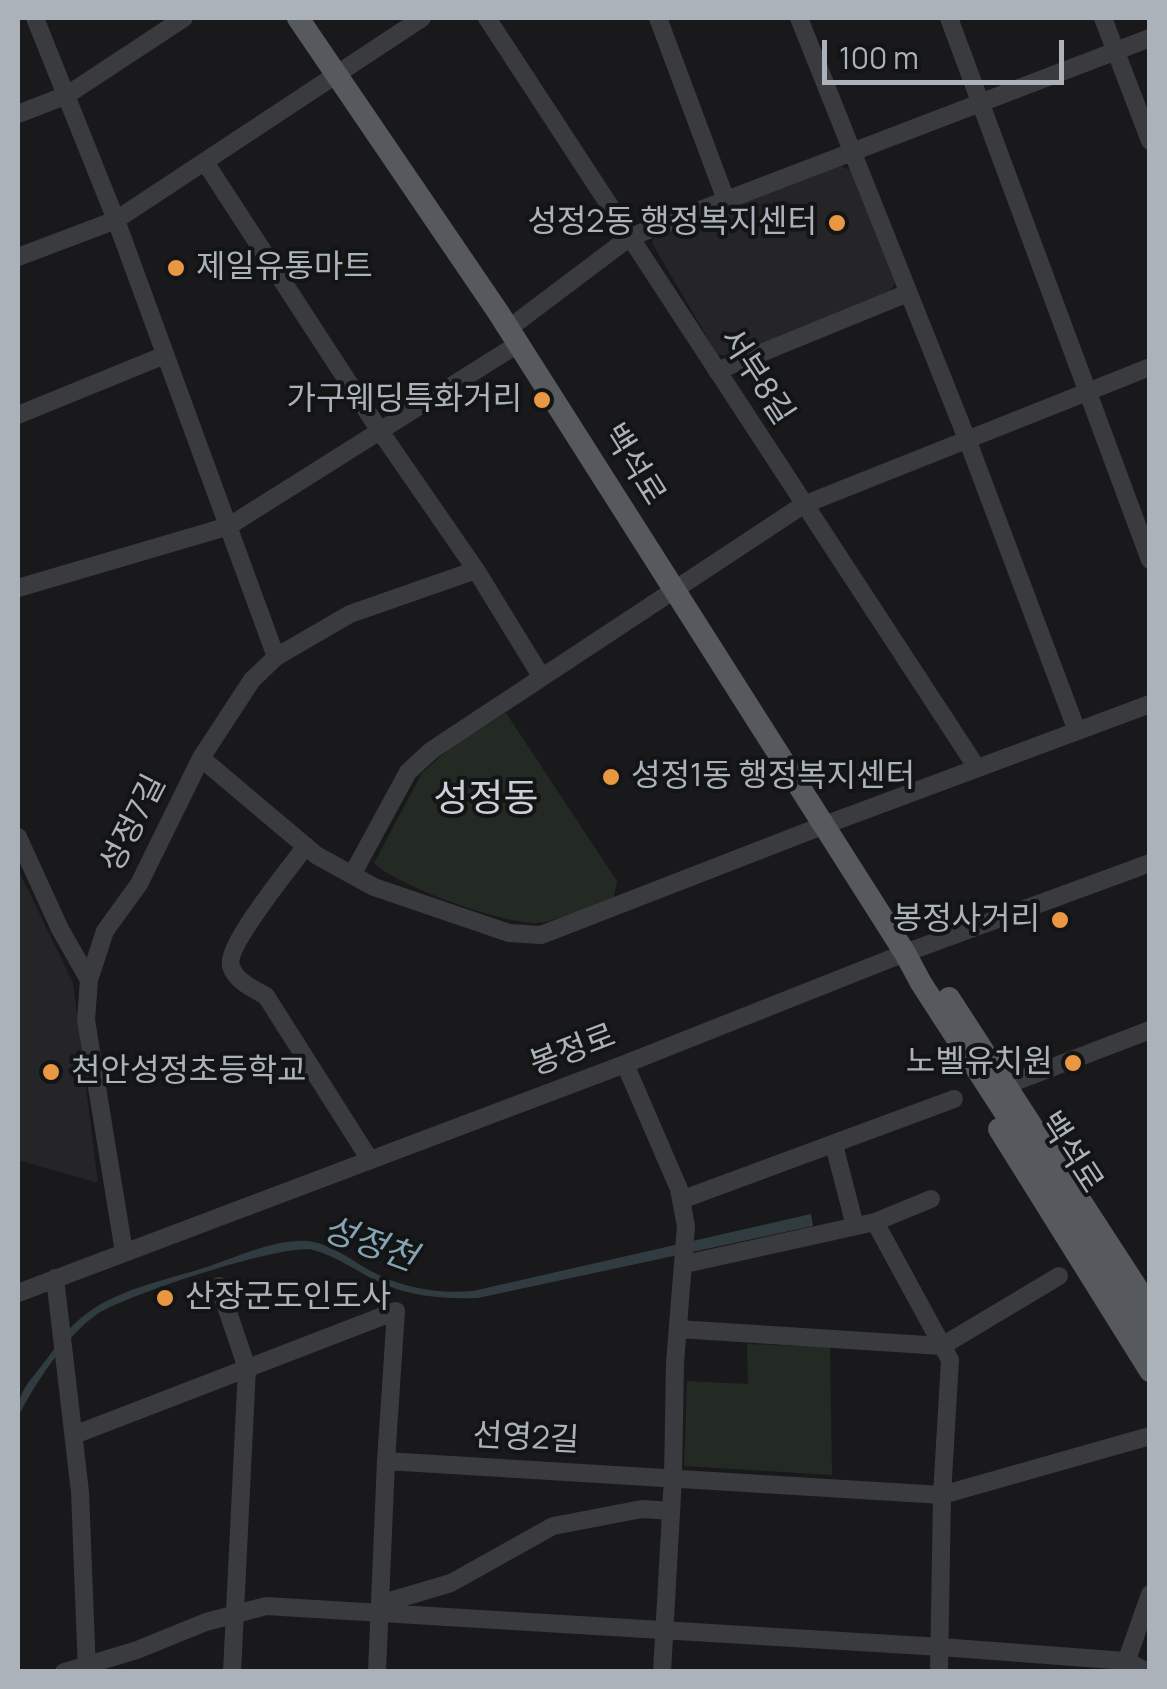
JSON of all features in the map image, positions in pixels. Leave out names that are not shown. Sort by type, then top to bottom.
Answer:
[{"type":"main road","name":"백석로","points":[[298,18],[513,336],[921,983],[1001,1081],[1150,1308]]},
{"type":"main road","name":"백석로","points":[[1001,1081],[1150,1338]]},
{"type":"main road","points":[[1150,1280],[1022,1088],[1001,1081],[987,1104],[996,1124],[1150,1370]]},
{"type":"street","points":[[36,18],[116,220],[276,656]]},
{"type":"street","points":[[18,114],[67,95],[184,18]]},
{"type":"street","points":[[18,258],[116,220],[422,18]]},
{"type":"street","name":"서부8길","points":[[486,18],[977,768]]},
{"type":"street","points":[[658,18],[726,200]]},
{"type":"street","points":[[799,18],[966,439],[1076,731]]},
{"type":"street","points":[[948,18],[1150,560]]},
{"type":"street","points":[[1103,18],[1150,141]]},
{"type":"street","points":[[18,588],[229,526],[380,432],[513,336],[630,237],[1150,38]]},
{"type":"street","points":[[206,162],[380,432],[476,570],[540,676]]},
{"type":"street","points":[[717,371],[908,293]]},
{"type":"street","points":[[18,415],[166,355]]},
{"type":"street","points":[[352,875],[408,772],[432,750],[803,505],[1150,367]]},
{"type":"street","name":"성정7길","points":[[124,1252],[86,1020],[89,980],[105,932],[140,884],[201,758],[252,680],[276,656],[350,614],[476,570]]},
{"type":"street","points":[[201,758],[306,846],[374,887],[509,933],[541,935],[1150,704]]},
{"type":"street","points":[[18,838],[60,929],[89,980]]},
{"type":"street","points":[[306,846],[242,934],[230,956],[231,966],[240,981],[266,996],[370,1160]]},
{"type":"street","name":"봉정로","points":[[18,1292],[1150,863]]},
{"type":"street","points":[[1001,1081],[1149,1030]]},
{"type":"street","points":[[625,1064],[680,1188],[686,1226],[674,1364],[673,1478],[662,1672]]},
{"type":"street","points":[[681,1200],[954,1099]]},
{"type":"street","points":[[834,1145],[855,1226]]},
{"type":"street","points":[[685,1264],[874,1222],[931,1199]]},
{"type":"street","points":[[874,1222],[950,1360],[942,1495],[939,1672]]},
{"type":"street","points":[[678,1329],[942,1346],[1058,1276]]},
{"type":"street","points":[[55,1278],[80,1492],[86,1668]]},
{"type":"street","points":[[220,1286],[247,1368],[232,1672]]},
{"type":"street","points":[[74,1435],[396,1311],[377,1672]]},
{"type":"street","name":"선영2길","points":[[386,1461],[942,1495],[1150,1436]]},
{"type":"street","points":[[380,1610],[451,1583],[554,1526],[642,1510],[671,1511]]},
{"type":"street","points":[[1125,1666],[1150,1594]]},
{"type":"street","points":[[64,1672],[86,1668],[235,1612],[266,1606],[940,1646],[1125,1666],[1148,1672]]},
{"type":"shaded area","points":[[838,165],[850,170],[895,283],[890,291],[734,357],[717,354],[652,243],[655,234]]},
{"type":"shaded area","points":[[506,713],[617,881],[614,897],[551,920],[517,921],[425,892],[374,863],[422,773],[450,748]]},
{"type":"shaded area","name":"천안성정초등학교","points":[[18,869],[73,983],[98,1183],[18,1160]]},
{"type":"shaded area","points":[[811,1214],[813,1226],[478,1298],[405,1291],[313,1250],[238,1262],[137,1296],[96,1315],[73,1335],[52,1362],[18,1417],[19,1401],[28,1383],[80,1318],[132,1290],[270,1245],[315,1242],[406,1285],[446,1292],[473,1291]]},
{"type":"shaded area","points":[[747,1344],[830,1347],[832,1475],[684,1466],[687,1381],[748,1384]]},
{"type":"place","name":"성정2동 행정복지센터","points":[[837,223]]},
{"type":"place","name":"제일유통마트","points":[[176,268]]},
{"type":"place","name":"가구웨딩특화거리","points":[[542,400]]},
{"type":"place","name":"성정1동 행정복지센터","points":[[611,777]]},
{"type":"place","name":"봉정사거리","points":[[1060,920]]},
{"type":"place","name":"노벨유치원","points":[[1073,1063]]},
{"type":"place","name":"천안성정초등학교","points":[[51,1072]]},
{"type":"place","name":"산장군도인도사","points":[[165,1298]]},
{"type":"district","name":"성정동","points":[[486,800]]},
{"type":"water label","name":"성정천","points":[[369,1245]]}]
